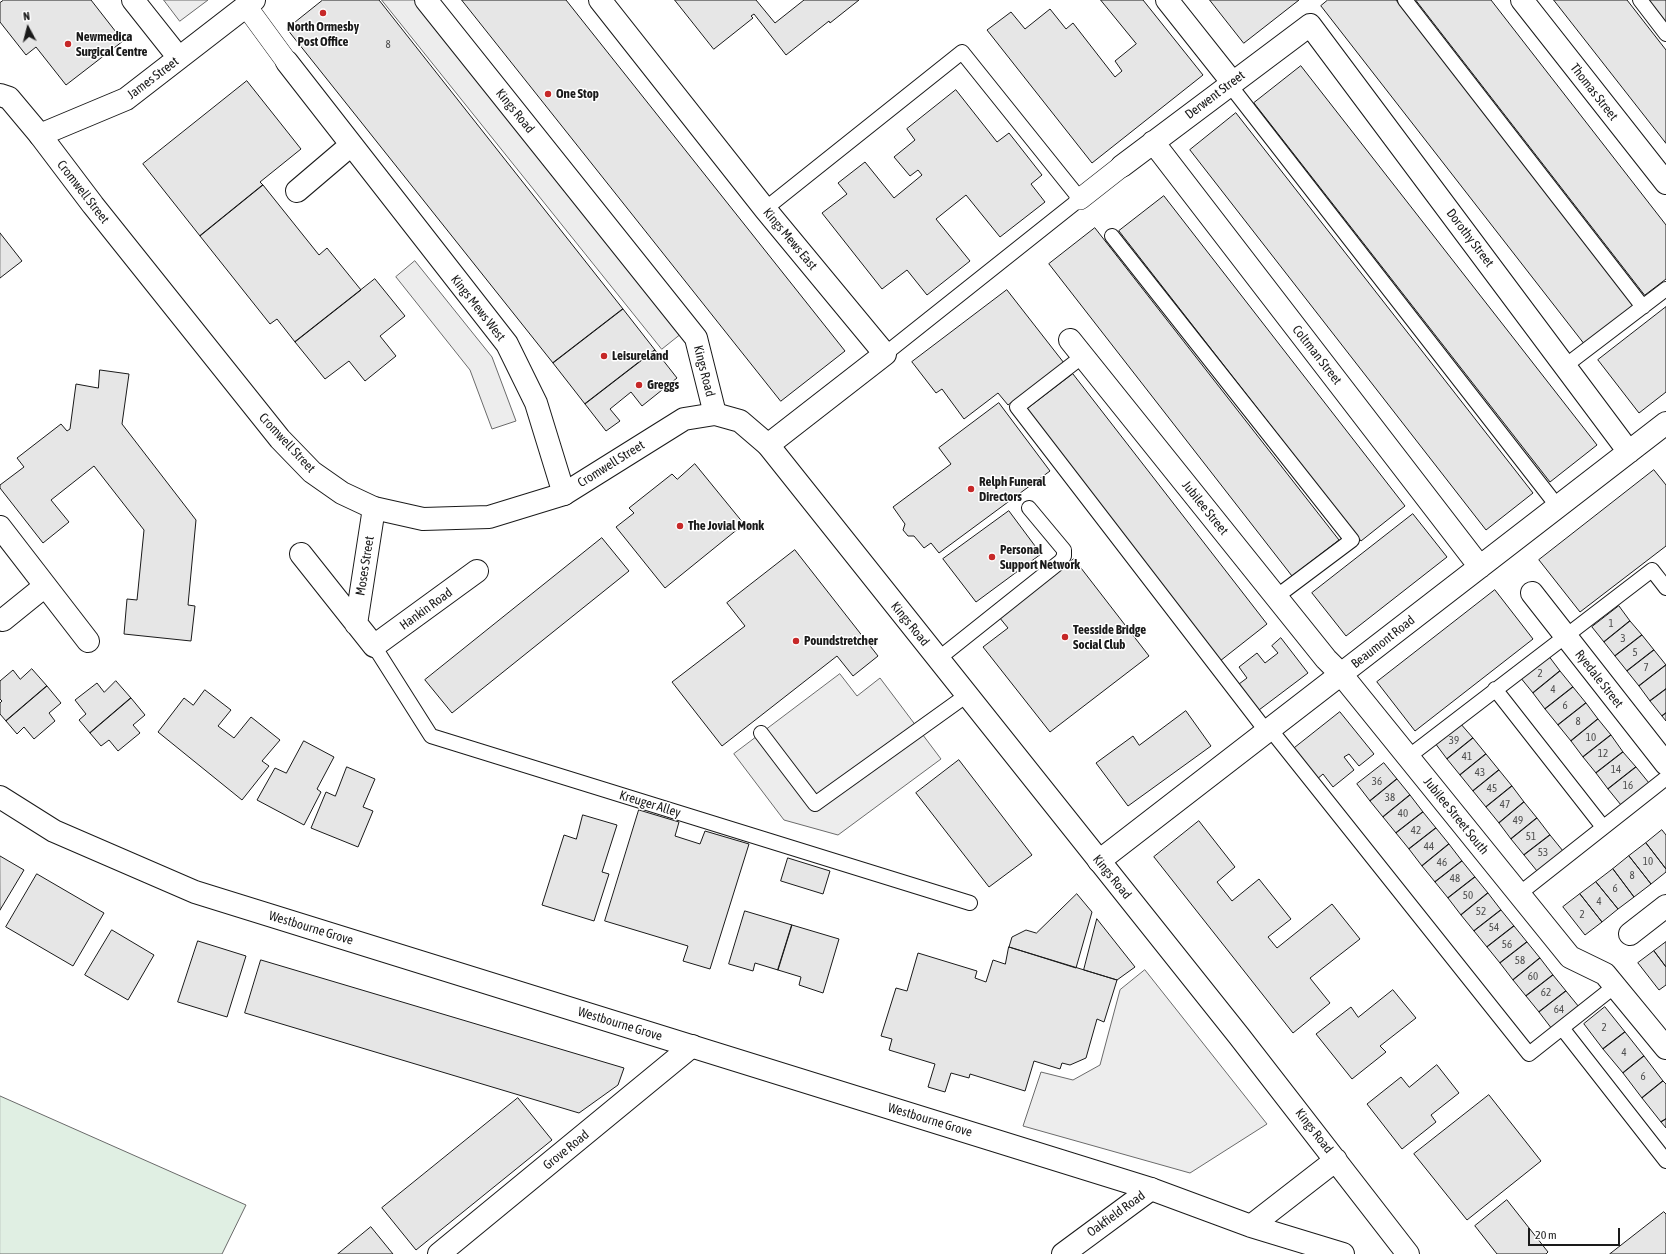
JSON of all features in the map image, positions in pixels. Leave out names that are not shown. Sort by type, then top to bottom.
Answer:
[{"type":"street","points":[[133,0],[179,58]]},
{"type":"street","name":"Kings Road","points":[[426,0],[696,338],[715,414],[740,421],[768,445],[1336,1160],[1408,1254]]},
{"type":"street","points":[[1167,0],[1230,83]]},
{"type":"street","name":"Thomas Street","points":[[1522,0],[1666,184]]},
{"type":"street","name":"Kings Mews East","points":[[605,2],[766,209],[885,354]]},
{"type":"street","name":"James Street","points":[[40,135],[126,99],[250,3]]},
{"type":"street","name":"Kings Mews West","points":[[250,3],[287,62],[507,344],[536,403],[564,494]]},
{"type":"street","name":"Derwent Street","points":[[1122,166],[1230,83],[1310,25]]},
{"type":"street","name":"Dorothy Street","points":[[1310,25],[1629,452]]},
{"type":"street","name":"Cromwell Street","points":[[0,94],[9,98],[40,135],[93,205],[280,439],[312,472],[342,493],[374,508],[423,519],[489,517],[564,494],[684,419],[715,414]]},
{"type":"street","name":"Coltman Street","points":[[1154,142],[1480,567]]},
{"type":"street","points":[[297,191],[351,145]]},
{"type":"street","points":[[1080,199],[1122,166]]},
{"type":"street","name":"Jubilee Street","points":[[1077,348],[1326,659],[1341,674]]},
{"type":"street","points":[[768,445],[885,354]]},
{"type":"street","name":"Beaumont Road","points":[[1099,861],[1666,423]]},
{"type":"street","name":"Moses Street","points":[[356,624],[374,508]]},
{"type":"street","points":[[0,526],[88,641]]},
{"type":"street","name":"Moses Street","points":[[301,554],[374,646]]},
{"type":"street","name":"Hankin Road","points":[[374,646],[478,571]]},
{"type":"street","points":[[3,620],[45,586]]},
{"type":"street","name":"Ryedale Street","points":[[1532,593],[1666,764]]},
{"type":"street","name":"Jubilee Street South","points":[[1341,674],[1570,957],[1605,974],[1615,986]]},
{"type":"street","name":"Westbourne Grove","points":[[0,797],[54,831],[196,892],[1151,1189],[1251,1226],[1344,1254]]},
{"type":"street","points":[[1630,934],[1666,906]]},
{"type":"street","points":[[1615,986],[1663,1038]]},
{"type":"street","name":"Grove Road","points":[[439,1254],[692,1046]]},
{"type":"street","points":[[1251,1226],[1336,1160]]},
{"type":"street","name":"Oakfield Road","points":[[1063,1254],[1151,1189]]},
{"type":"lane","points":[[1404,0],[1643,307]]},
{"type":"lane","points":[[1640,0],[1666,34]]},
{"type":"lane","points":[[766,209],[962,52],[1080,199],[885,354]]},
{"type":"lane","points":[[1230,83],[1558,507]]},
{"type":"lane","points":[[1112,236],[1352,540],[1276,597]]},
{"type":"lane","points":[[1566,366],[1666,289]]},
{"type":"lane","points":[[1077,348],[1017,407],[1268,730],[1529,1054],[1615,986]]},
{"type":"lane","points":[[938,659],[1061,561],[1064,556],[1064,550],[1029,508]]},
{"type":"lane","points":[[1408,757],[1652,570],[1666,588]]},
{"type":"lane","name":"Kreuger Alley","points":[[374,646],[431,736],[970,903]]},
{"type":"lane","points":[[1495,689],[1603,828]]},
{"type":"lane","points":[[761,733],[815,804],[967,696]]},
{"type":"lane","points":[[1519,894],[1666,778]]},
{"type":"lane","points":[[1562,1028],[1666,1161]]},
{"type":"green space","points":[[0,1096],[246,1205],[222,1254],[0,1254]]},
{"type":"shaded area","points":[[164,0],[208,0],[180,21]]},
{"type":"shaded area","points":[[382,0],[416,0],[682,333],[662,349]]},
{"type":"shaded area","points":[[415,261],[492,357],[516,421],[492,429],[470,370],[396,277]]},
{"type":"shaded area","points":[[840,674],[857,696],[880,678],[941,759],[838,835],[784,820],[734,754]]},
{"type":"shaded area","points":[[1145,970],[1267,1124],[1190,1173],[1023,1126],[1041,1072],[1073,1080],[1100,1065],[1120,990]]},
{"type":"building","name":"Newmedica Surgical Centre","points":[[4,0],[91,0],[123,41],[66,85],[36,47],[26,55],[0,22],[0,3]]},
{"type":"building","points":[[323,0],[379,0],[623,309],[553,363],[287,29]]},
{"type":"building","points":[[462,0],[566,0],[845,351],[781,401]]},
{"type":"building","points":[[675,0],[756,0],[775,23],[804,0],[859,0],[830,23],[829,21],[786,55],[754,14],[751,16],[753,18],[714,49]]},
{"type":"building","points":[[1101,0],[1143,0],[1203,75],[1092,163],[987,30],[1011,12],[1025,29],[1050,9],[1066,29],[1073,23],[1115,77],[1122,71],[1115,61],[1136,44]]},
{"type":"building","points":[[1210,0],[1299,0],[1244,43]]},
{"type":"building","points":[[1328,0],[1396,0],[1635,307],[1585,345],[1321,6]]},
{"type":"building","points":[[1416,0],[1491,0],[1666,225],[1666,279],[1645,295]]},
{"type":"building","points":[[1554,0],[1627,0],[1666,50],[1666,143]]},
{"type":"building","points":[[1649,0],[1666,0],[1666,22]]},
{"type":"building","points":[[1301,66],[1597,445],[1550,482],[1254,103]]},
{"type":"building","points":[[247,81],[301,149],[260,182],[263,185],[200,236],[143,164]]},
{"type":"building","points":[[956,90],[997,142],[1009,133],[1042,175],[1031,184],[1045,202],[1000,237],[966,195],[936,219],[970,261],[927,295],[907,270],[882,289],[822,213],[847,194],[838,183],[865,162],[894,198],[922,175],[918,170],[910,176],[894,157],[915,140],[907,129]]},
{"type":"building","points":[[1236,113],[1533,493],[1486,530],[1190,150]]},
{"type":"building","points":[[263,185],[319,255],[327,248],[361,290],[295,342],[277,319],[270,324],[200,236]]},
{"type":"building","points":[[1164,196],[1405,506],[1361,541],[1119,231]]},
{"type":"building","points":[[1095,228],[1339,540],[1292,576],[1049,264]]},
{"type":"building","points":[[0,233],[22,261],[0,278]]},
{"type":"building","points":[[375,279],[405,316],[380,336],[396,356],[365,381],[349,361],[325,379],[295,342]]},
{"type":"building","points":[[1007,290],[1064,363],[1008,405],[998,393],[964,419],[942,389],[936,393],[912,362]]},
{"type":"building","points":[[1666,307],[1666,392],[1639,413],[1598,360]]},
{"type":"building","name":"Leisureland","points":[[623,309],[655,350],[585,404],[553,363]]},
{"type":"building","name":"Greggs","points":[[655,350],[677,378],[642,406],[631,392],[610,409],[620,421],[606,431],[585,404]]},
{"type":"building","points":[[100,370],[129,374],[122,424],[196,520],[188,605],[195,606],[191,641],[124,634],[127,599],[137,600],[144,530],[94,466],[51,500],[69,522],[43,543],[0,488],[0,485],[24,467],[17,458],[61,424],[67,431],[70,429],[76,384],[98,388]]},
{"type":"building","points":[[1073,374],[1267,624],[1220,661],[1026,410]]},
{"type":"building","name":"Relph Funeral Directors","points":[[999,403],[1050,471],[939,553],[931,543],[924,548],[914,536],[908,536],[903,530],[905,524],[893,507],[951,464],[939,448]]},
{"type":"building","name":"The Jovial Monk","points":[[695,464],[744,524],[665,588],[616,527],[634,513],[629,508],[672,474],[677,479]]},
{"type":"building","points":[[1654,470],[1666,485],[1666,546],[1580,612],[1539,560]]},
{"type":"building","name":"Personal Support Network","points":[[1009,511],[1041,554],[976,602],[943,559]]},
{"type":"building","points":[[1413,514],[1447,557],[1346,636],[1312,593]]},
{"type":"building","points":[[602,538],[629,571],[452,713],[425,680]]},
{"type":"building","name":"Poundstretcher","points":[[795,550],[878,656],[853,676],[837,656],[722,746],[672,682],[745,626],[727,603]]},
{"type":"building","name":"Teesside Bridge Social Club","points":[[1074,559],[1149,656],[1050,732],[983,647],[1008,628],[999,617]]},
{"type":"building","points":[[1495,590],[1533,639],[1415,731],[1377,682]]},
{"type":"building","points":[[1619,606],[1630,621],[1604,642],[1592,627]]},
{"type":"building","points":[[1630,621],[1642,635],[1615,656],[1604,642]]},
{"type":"building","points":[[1642,635],[1654,650],[1627,671],[1615,656]]},
{"type":"building","points":[[1281,638],[1308,673],[1255,713],[1235,687],[1247,678],[1239,667],[1257,653],[1265,663],[1278,653],[1272,646]]},
{"type":"building","points":[[1654,650],[1666,665],[1639,686],[1627,671]]},
{"type":"building","points":[[1548,655],[1560,671],[1533,693],[1520,677]]},
{"type":"building","points":[[1666,665],[1666,689],[1650,701],[1639,686]]},
{"type":"building","points":[[32,669],[47,686],[6,721],[0,714],[0,703],[2,701],[0,699],[0,681],[13,670],[20,679]]},
{"type":"building","points":[[1560,671],[1573,687],[1545,709],[1533,693]]},
{"type":"building","points":[[116,681],[131,698],[90,733],[79,720],[86,714],[75,700],[97,683],[104,692]]},
{"type":"building","points":[[47,686],[61,703],[49,713],[55,721],[34,739],[24,727],[17,734],[6,721]]},
{"type":"building","points":[[1573,687],[1586,703],[1558,725],[1545,709]]},
{"type":"building","points":[[1666,689],[1666,713],[1662,716],[1650,701]]},
{"type":"building","points":[[205,690],[231,710],[218,726],[234,738],[251,717],[280,740],[262,761],[269,766],[242,800],[158,732],[184,698],[193,705]]},
{"type":"building","points":[[131,698],[145,715],[133,725],[140,733],[118,751],[109,740],[101,746],[90,733]]},
{"type":"building","points":[[1586,703],[1598,719],[1571,741],[1558,725]]},
{"type":"building","points":[[1186,711],[1211,746],[1128,806],[1096,763],[1133,736],[1139,745]]},
{"type":"building","points":[[1340,712],[1374,754],[1359,766],[1349,754],[1344,757],[1354,770],[1333,787],[1323,774],[1316,780],[1292,750]]},
{"type":"building","points":[[1666,713],[1666,721],[1662,716]]},
{"type":"building","points":[[1598,719],[1611,735],[1583,757],[1571,741]]},
{"type":"building","points":[[1460,723],[1473,738],[1447,759],[1435,743]]},
{"type":"building","points":[[1611,735],[1623,752],[1596,773],[1583,757]]},
{"type":"building","points":[[1473,738],[1486,754],[1460,775],[1447,759]]},
{"type":"building","points":[[304,741],[334,757],[317,789],[321,792],[304,825],[257,800],[275,768],[286,773]]},
{"type":"building","points":[[1623,752],[1636,767],[1608,789],[1596,773]]},
{"type":"building","points":[[1486,754],[1499,770],[1473,791],[1460,775]]},
{"type":"building","points":[[959,760],[1032,855],[989,887],[916,793]]},
{"type":"building","points":[[1384,763],[1397,779],[1370,801],[1357,784]]},
{"type":"building","points":[[347,767],[375,779],[363,807],[373,811],[358,847],[311,828],[326,792],[335,796]]},
{"type":"building","points":[[1636,767],[1649,783],[1621,805],[1608,789]]},
{"type":"building","points":[[1499,770],[1512,786],[1486,807],[1473,791]]},
{"type":"building","points":[[1397,779],[1410,795],[1383,817],[1370,801]]},
{"type":"building","points":[[1512,786],[1524,802],[1499,823],[1486,807]]},
{"type":"building","points":[[1410,795],[1423,812],[1396,833],[1383,817]]},
{"type":"building","points":[[1524,802],[1537,818],[1511,839],[1499,823]]},
{"type":"building","points":[[639,810],[679,822],[675,836],[700,844],[705,831],[749,844],[710,969],[683,961],[688,946],[605,921]]},
{"type":"building","points":[[1423,812],[1436,828],[1409,849],[1396,833]]},
{"type":"building","points":[[583,815],[617,825],[602,872],[609,874],[594,921],[542,905],[564,835],[576,839]]},
{"type":"building","points":[[1537,818],[1550,835],[1524,855],[1511,839]]},
{"type":"building","points":[[1199,821],[1235,867],[1217,882],[1232,901],[1259,879],[1291,919],[1268,937],[1277,948],[1332,904],[1360,939],[1310,978],[1330,1003],[1293,1033],[1154,857]]},
{"type":"building","points":[[1436,828],[1449,844],[1422,866],[1409,849]]},
{"type":"building","points":[[1662,830],[1666,835],[1666,869],[1646,843]]},
{"type":"building","points":[[1550,835],[1563,851],[1537,871],[1524,855]]},
{"type":"building","points":[[1646,843],[1666,869],[1666,872],[1651,884],[1629,856]]},
{"type":"building","points":[[1449,844],[1462,861],[1435,882],[1422,866]]},
{"type":"building","points":[[0,856],[24,870],[0,910]]},
{"type":"building","points":[[1629,856],[1651,884],[1634,897],[1613,869]]},
{"type":"building","points":[[788,858],[830,871],[823,894],[781,881]]},
{"type":"building","points":[[1462,861],[1475,877],[1448,898],[1435,882]]},
{"type":"building","points":[[1613,869],[1634,897],[1618,909],[1596,882]]},
{"type":"building","points":[[37,874],[104,913],[73,966],[6,927]]},
{"type":"building","points":[[1475,877],[1488,893],[1461,915],[1448,898]]},
{"type":"building","points":[[1596,882],[1618,909],[1602,922],[1580,894]]},
{"type":"building","points":[[1488,893],[1501,910],[1474,931],[1461,915]]},
{"type":"building","points":[[1077,894],[1092,912],[1076,968],[1009,947],[1012,937],[1026,930],[1036,933]]},
{"type":"building","points":[[1580,894],[1602,922],[1585,935],[1563,907]]},
{"type":"building","points":[[1501,910],[1514,926],[1487,947],[1474,931]]},
{"type":"building","points":[[745,911],[792,925],[778,970],[755,963],[753,971],[729,964]]},
{"type":"building","points":[[1097,919],[1135,967],[1117,980],[1084,970]]},
{"type":"building","points":[[792,925],[839,939],[823,993],[799,985],[801,977],[778,970]]},
{"type":"building","points":[[1514,926],[1527,942],[1500,963],[1487,947]]},
{"type":"building","points":[[112,930],[154,955],[128,1000],[85,975]]},
{"type":"building","points":[[198,941],[246,956],[227,1017],[178,1002]]},
{"type":"building","points":[[1527,942],[1540,958],[1513,980],[1500,963]]},
{"type":"building","points":[[1666,942],[1666,967],[1654,951]]},
{"type":"building","points":[[1009,947],[1117,980],[1104,1022],[1097,1019],[1086,1058],[1070,1065],[1062,1063],[1060,1069],[1034,1061],[1025,1091],[970,1074],[969,1078],[951,1073],[945,1092],[928,1087],[935,1064],[889,1050],[892,1039],[881,1036],[896,988],[907,991],[918,953],[977,971],[975,978],[986,982],[993,960],[1005,964]]},
{"type":"building","points":[[1654,951],[1666,967],[1666,985],[1659,990],[1638,963]]},
{"type":"building","points":[[1540,958],[1553,975],[1526,996],[1513,980]]},
{"type":"building","points":[[261,960],[624,1068],[618,1085],[579,1113],[245,1013]]},
{"type":"building","points":[[1553,975],[1566,991],[1539,1012],[1526,996]]},
{"type":"building","points":[[1393,990],[1416,1018],[1380,1046],[1386,1052],[1352,1079],[1316,1034],[1351,1007],[1358,1017]]},
{"type":"building","points":[[1566,991],[1579,1007],[1552,1029],[1539,1012]]},
{"type":"building","points":[[1605,1007],[1625,1032],[1603,1049],[1584,1024]]},
{"type":"building","points":[[1625,1032],[1644,1056],[1623,1073],[1603,1049]]},
{"type":"building","points":[[1644,1056],[1663,1081],[1642,1098],[1623,1073]]},
{"type":"building","points":[[1437,1065],[1459,1093],[1431,1115],[1436,1122],[1402,1149],[1367,1104],[1401,1077],[1409,1087]]},
{"type":"building","points":[[1663,1081],[1666,1084],[1666,1119],[1661,1122],[1642,1098]]},
{"type":"building","points":[[1489,1095],[1541,1161],[1467,1220],[1414,1154]]},
{"type":"building","points":[[518,1098],[552,1140],[416,1250],[382,1208]]},
{"type":"building","points":[[1666,1119],[1666,1128],[1661,1122]]},
{"type":"building","points":[[1507,1200],[1548,1252],[1546,1254],[1497,1254],[1475,1226]]},
{"type":"building","points":[[1664,1212],[1666,1214],[1666,1254],[1610,1254]]},
{"type":"building","points":[[371,1227],[393,1254],[338,1254]]},
{"type":"place","name":"North Ormesby Post Office","points":[[323,13]]},
{"type":"place","name":"Newmedica Surgical Centre","points":[[68,44]]},
{"type":"place","name":"One Stop","points":[[548,94]]},
{"type":"place","name":"Leisureland","points":[[604,356]]},
{"type":"place","name":"Greggs","points":[[639,385]]},
{"type":"place","name":"Relph Funeral Directors","points":[[971,489]]},
{"type":"place","name":"The Jovial Monk","points":[[680,526]]},
{"type":"place","name":"Personal Support Network","points":[[992,557]]},
{"type":"place","name":"Teesside Bridge Social Club","points":[[1065,637]]},
{"type":"place","name":"Poundstretcher","points":[[796,641]]}]
